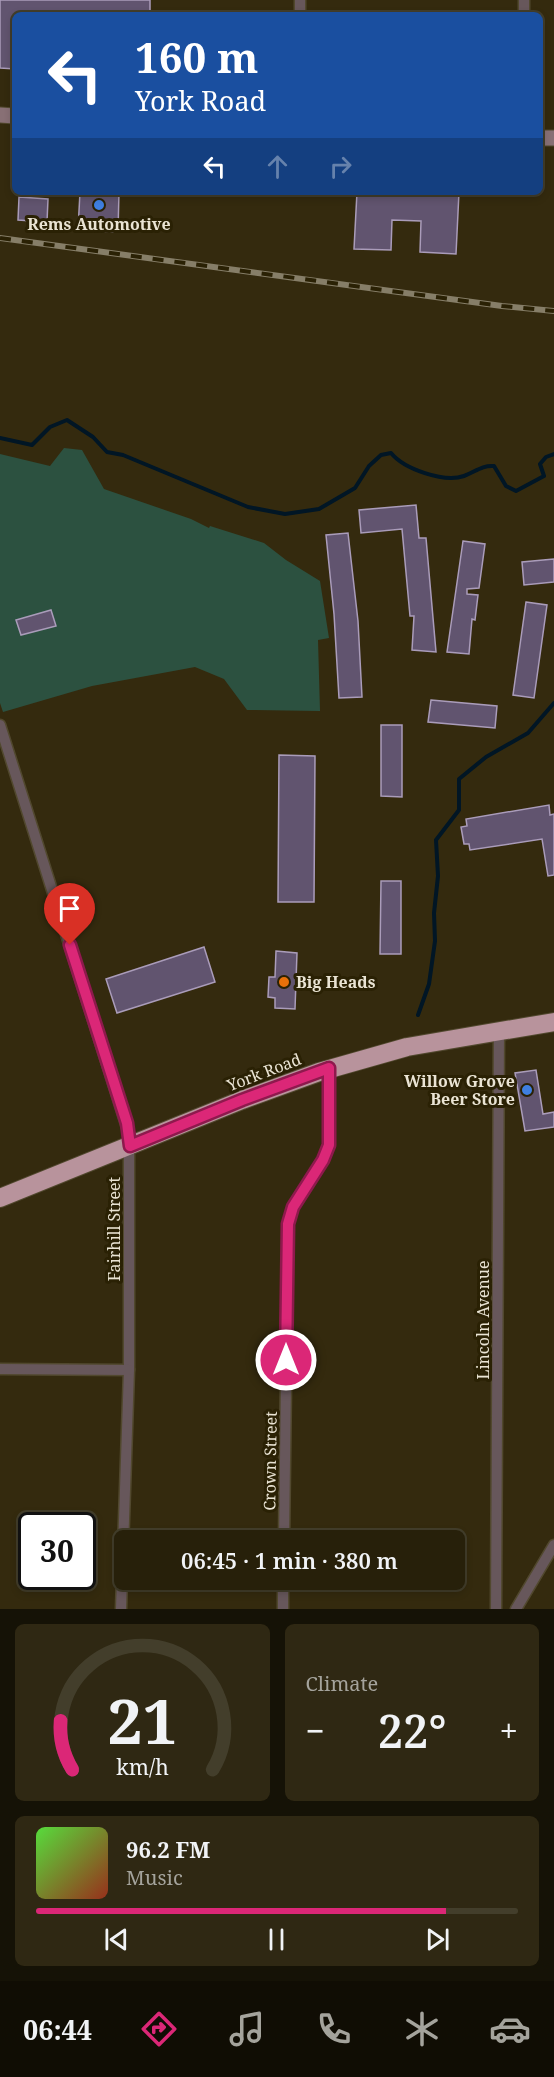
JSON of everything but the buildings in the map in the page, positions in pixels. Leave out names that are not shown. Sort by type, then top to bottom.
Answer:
[{"type":"highway","name":"York Road","points":[[0,1198],[242,1100],[329,1068],[407,1047],[554,1022]]},
{"type":"street","name":"Fairhill Street","points":[[0,725],[127,1123],[130,1146],[129,1370],[121,1609]]},
{"type":"street","name":"Lincoln Avenue","points":[[496,1609],[498,1031]]},
{"type":"street","name":"Crown Street","points":[[284,1530],[288,1224],[293,1207],[323,1160],[329,1145],[329,1068]]},
{"type":"street","points":[[0,1369],[129,1370]]},
{"type":"street","points":[[516,1609],[554,1545]]},
{"type":"street","points":[[283,1590],[283,1609]]},
{"type":"green space","points":[[64,448],[82,450],[104,489],[191,519],[209,528],[210,526],[264,543],[320,581],[329,638],[318,640],[320,711],[247,710],[224,679],[195,667],[92,686],[3,712],[0,703],[0,454],[50,466]]},
{"type":"waterway","points":[[0,438],[32,445],[50,427],[67,420],[93,437],[107,452],[123,455],[248,507],[285,514],[319,509],[355,488],[369,466],[381,455],[391,453],[415,469],[446,478],[456,478],[494,466],[506,486],[516,491],[544,476],[540,464],[546,457],[554,454]]},
{"type":"waterway","points":[[418,1015],[429,984],[435,941],[434,913],[438,876],[436,840],[459,810],[459,779],[486,757],[528,733],[554,703]]},
{"type":"railway","points":[[0,238],[502,306],[554,311]]},
{"type":"place","name":"Rems Automotive","points":[[99,205]]},
{"type":"place","name":"Big Heads","points":[[284,982]]},
{"type":"place","name":"Willow Grove Beer Store","points":[[527,1090]]},
{"type":"route","points":[[70,945],[127,1123],[130,1146],[242,1100],[329,1068],[329,1145],[323,1160],[293,1207],[288,1224],[286,1360]]}]
